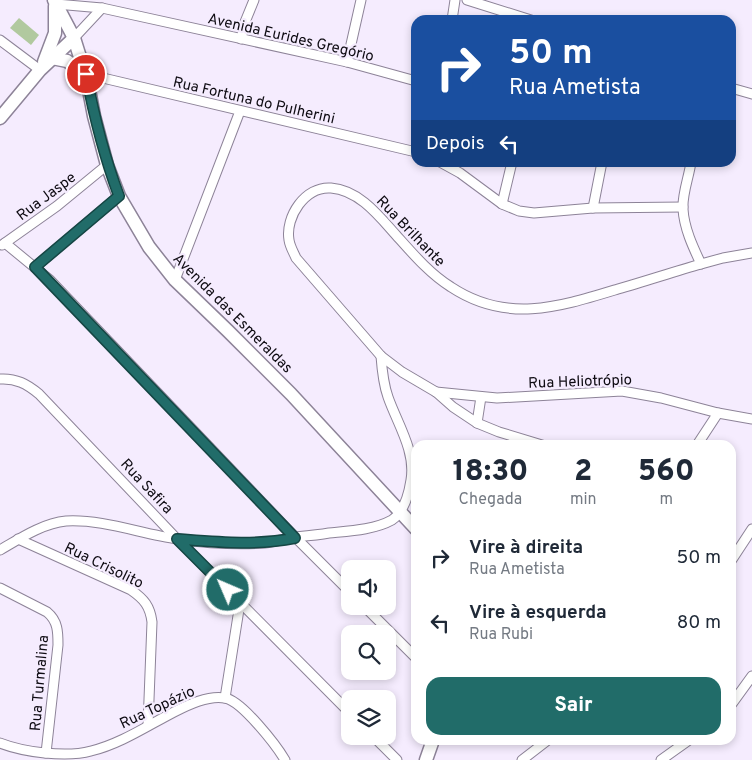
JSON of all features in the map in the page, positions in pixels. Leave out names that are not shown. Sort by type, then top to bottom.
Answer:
[{"type":"main road","name":"Avenida das Esmeraldas","points":[[55,2],[74,38],[86,74],[94,116],[107,165],[119,196],[150,246],[175,280],[291,394],[411,524]]},
{"type":"main road","points":[[40,70],[55,33],[55,2]]},
{"type":"main road","points":[[0,118],[40,70],[74,38]]},
{"type":"main road","points":[[52,58],[67,61],[86,74]]},
{"type":"main road","points":[[426,760],[431,745]]},
{"type":"street","points":[[241,39],[245,22],[254,0]]},
{"type":"street","points":[[347,62],[361,0]]},
{"type":"street","points":[[453,15],[456,0]]},
{"type":"street","points":[[467,0],[515,15]]},
{"type":"street","name":"Avenida Eurides Gregório","points":[[55,2],[84,3],[347,62],[411,80]]},
{"type":"street","points":[[74,38],[102,8]]},
{"type":"street","points":[[0,40],[40,70]]},
{"type":"street","name":"Rua Fortuna do Pulherini","points":[[86,74],[411,151]]},
{"type":"street","points":[[736,89],[752,94]]},
{"type":"street","points":[[175,280],[240,111]]},
{"type":"street","name":"Rua Jaspe","points":[[2,244],[57,206],[107,165]]},
{"type":"street","points":[[448,167],[502,204],[527,213],[593,208],[683,207]]},
{"type":"street","points":[[502,204],[511,167]]},
{"type":"street","points":[[593,208],[601,167]]},
{"type":"street","points":[[690,167],[683,207],[686,225],[701,264]]},
{"type":"street","name":"Rua Brilhante","points":[[436,392],[402,372],[381,356],[296,258],[289,233],[294,213],[309,194],[317,190],[332,188],[355,196],[375,212],[438,279],[462,294],[496,307],[530,309],[564,305],[723,258],[752,254]]},
{"type":"street","points":[[35,267],[119,196]]},
{"type":"street","points":[[2,244],[35,267],[295,538],[341,583]]},
{"type":"street","points":[[381,356],[387,395],[407,446],[411,463]]},
{"type":"street","name":"Rua Safira","points":[[0,379],[11,379],[24,383],[40,394],[177,539],[341,704]]},
{"type":"street","name":"Rua Heliotrópio","points":[[436,392],[497,398],[622,391],[752,419]]},
{"type":"street","points":[[436,392],[453,407],[477,423],[525,440]]},
{"type":"street","points":[[477,423],[481,397]]},
{"type":"street","points":[[700,440],[718,413]]},
{"type":"street","points":[[0,550],[18,539],[54,523],[74,521],[108,525],[177,539],[249,543],[274,542],[370,527],[393,519],[400,512],[409,488],[411,474]]},
{"type":"street","points":[[736,553],[752,529]]},
{"type":"street","name":"Rua Crisolito","points":[[18,539],[131,590],[147,603],[151,611],[152,622],[148,725]]},
{"type":"street","name":"Rua Turmalina","points":[[0,588],[47,612],[52,616],[57,627],[58,644],[46,753]]},
{"type":"street","points":[[240,603],[225,698],[236,705],[263,729],[286,760]]},
{"type":"street","points":[[373,615],[411,653]]},
{"type":"street","points":[[736,698],[752,676]]},
{"type":"street","name":"Rua Topázio","points":[[0,743],[19,750],[46,753],[93,751],[192,704],[209,699],[225,698]]},
{"type":"street","points":[[382,745],[397,760]]},
{"type":"street","points":[[522,760],[542,745]]},
{"type":"street","points":[[661,760],[682,745]]},
{"type":"green space","points":[[19,18],[39,35],[31,45],[10,28]]},
{"type":"route","points":[[86,74],[94,116],[107,165],[119,196],[35,267],[50,280],[295,538],[266,543],[226,543],[177,539],[228,590]]}]
